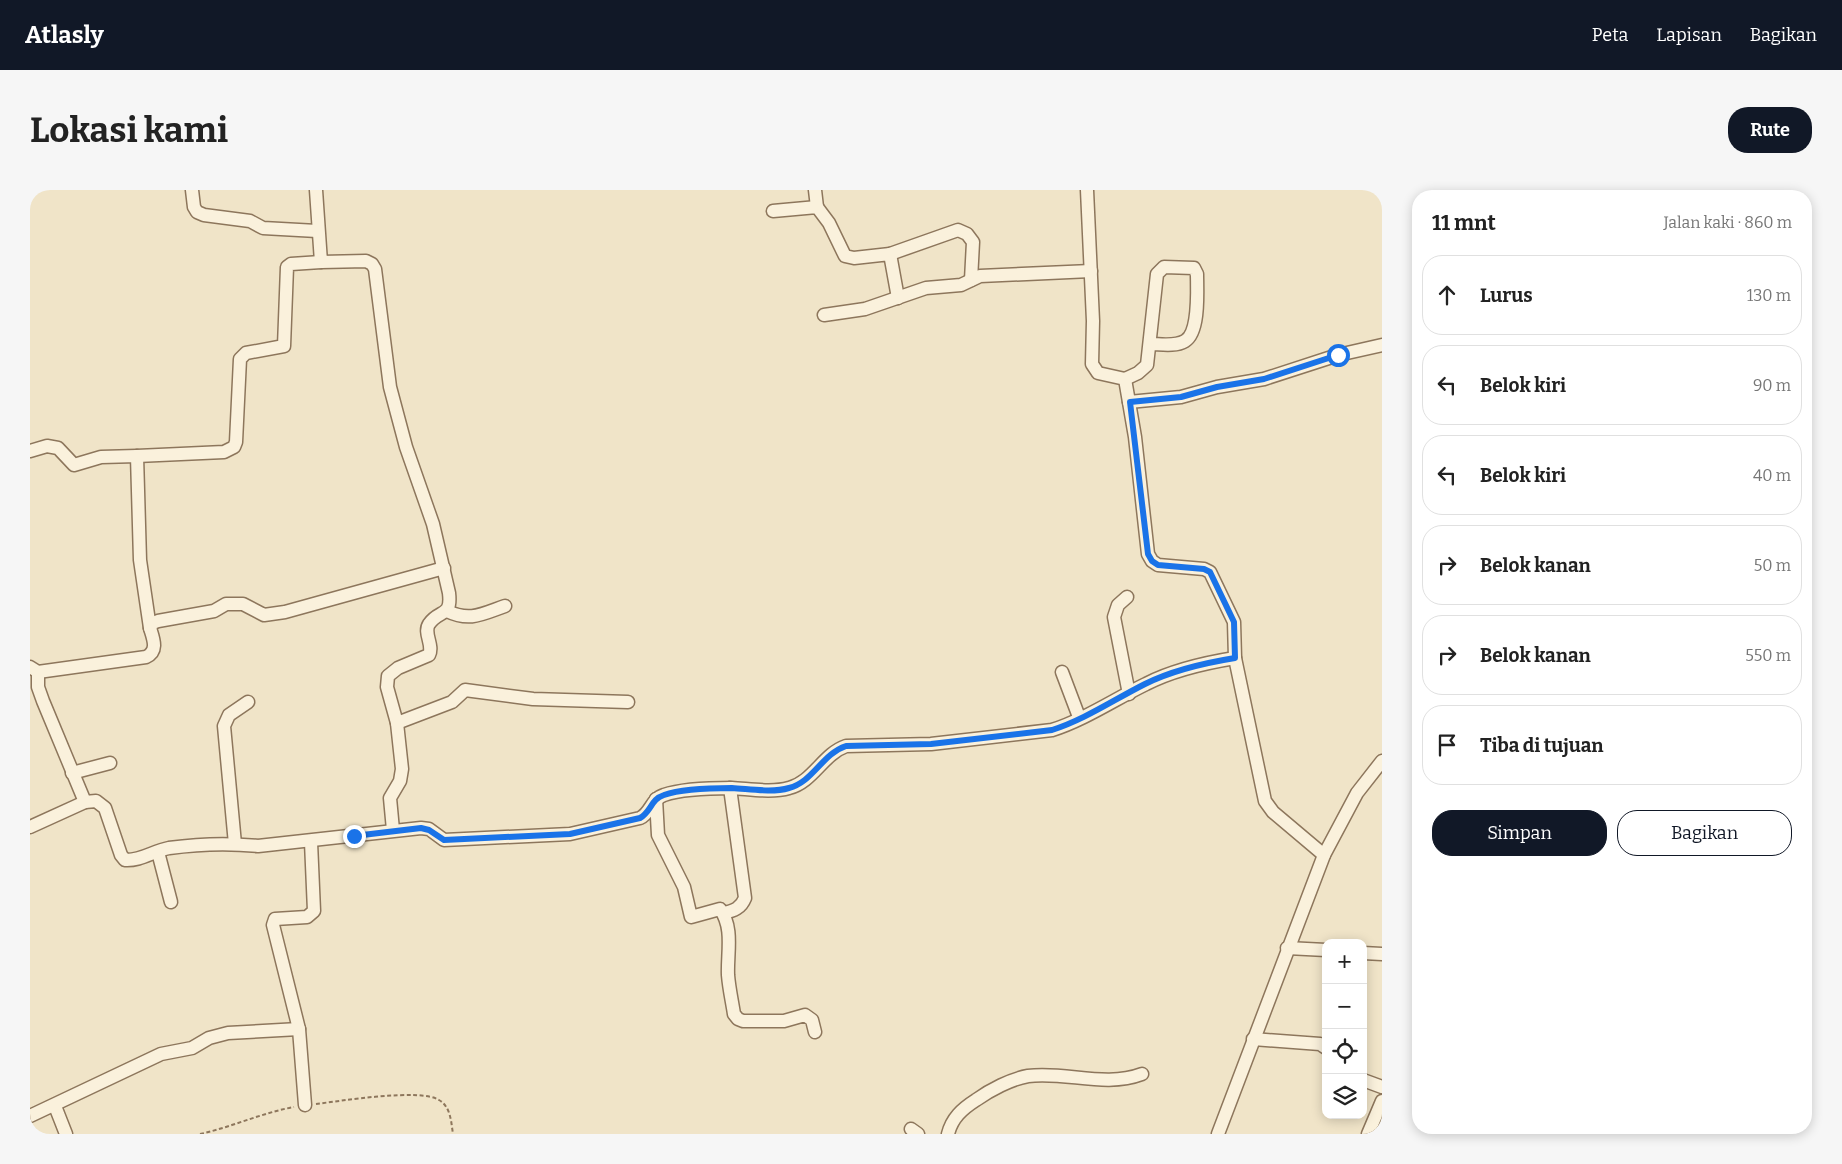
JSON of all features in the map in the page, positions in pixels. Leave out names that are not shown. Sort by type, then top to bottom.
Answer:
[{"type":"street","points":[[192,190],[194,207],[197,212],[204,215],[250,221],[263,228],[317,231]]},
{"type":"street","points":[[316,190],[317,231],[321,262]]},
{"type":"street","points":[[815,190],[817,207],[829,223],[845,256],[854,258],[890,254],[958,230],[967,234],[973,242],[971,280]]},
{"type":"street","points":[[1087,190],[1093,369],[1098,373],[1125,379],[1138,373],[1147,364],[1157,274],[1164,267],[1194,268],[1197,274],[1193,332],[1185,341],[1172,344],[1150,344]]},
{"type":"street","points":[[773,211],[817,207]]},
{"type":"street","points":[[890,254],[898,298]]},
{"type":"street","points":[[30,451],[47,446],[58,448],[74,465],[101,457],[224,452],[234,447],[236,442],[240,359],[246,353],[284,346],[287,267],[291,264],[321,262],[366,261],[372,264],[375,269],[390,386],[406,447],[433,524],[451,605],[447,611],[430,623],[426,629],[432,650],[429,655],[398,668],[388,676],[387,687],[397,723],[402,777],[390,798],[393,830]]},
{"type":"street","points":[[824,315],[865,309],[926,288],[950,287],[992,274],[1091,271]]},
{"type":"street","points":[[1130,402],[1181,397],[1217,387],[1264,379],[1338,355],[1382,345]]},
{"type":"street","points":[[1125,379],[1130,402],[1148,554],[1152,561],[1158,565],[1204,569],[1210,572],[1234,622],[1235,658],[1265,801],[1273,812],[1324,855]]},
{"type":"street","points":[[85,802],[42,701],[34,669],[146,657],[153,652],[155,647],[150,628],[140,560],[137,456]]},
{"type":"street","points":[[150,628],[158,620],[214,611],[226,604],[243,604],[264,615],[285,612],[444,568]]},
{"type":"street","points":[[1127,597],[1118,605],[1114,617],[1129,694]]},
{"type":"street","points":[[447,611],[460,617],[468,618],[505,606]]},
{"type":"street","points":[[30,827],[85,802],[96,801],[105,808],[121,855],[125,860],[141,859],[168,848],[235,844],[258,846],[311,842],[393,830],[427,828],[444,840],[570,834],[640,818],[656,799],[663,795],[730,788],[775,790],[798,785],[836,749],[846,746],[931,744],[1052,730],[1067,725],[1079,717],[1146,684],[1192,666],[1235,658]]},
{"type":"street","points":[[1062,672],[1079,717]]},
{"type":"street","points":[[397,723],[452,702],[465,690],[533,699],[628,702]]},
{"type":"street","points":[[235,844],[224,726],[229,716],[248,702]]},
{"type":"street","points":[[1218,1134],[1287,948],[1324,855],[1356,793],[1382,761]]},
{"type":"street","points":[[72,773],[110,763]]},
{"type":"street","points":[[723,913],[733,911],[742,905],[745,898],[730,788]]},
{"type":"street","points":[[656,799],[658,836],[684,887],[691,916],[720,909],[723,913],[729,934],[728,975],[734,1014],[738,1019],[784,1021],[805,1015],[812,1020],[815,1032]]},
{"type":"street","points":[[305,1105],[299,1028],[273,925],[276,919],[307,917],[314,911],[311,842]]},
{"type":"street","points":[[158,852],[171,902]]},
{"type":"street","points":[[1287,948],[1322,950]]},
{"type":"street","points":[[1367,953],[1382,954]]},
{"type":"street","points":[[30,1116],[55,1106],[161,1054],[192,1048],[209,1038],[228,1033],[299,1028]]},
{"type":"street","points":[[1253,1039],[1322,1045]]},
{"type":"street","points":[[948,1134],[954,1118],[967,1105],[987,1092],[1026,1076],[1126,1080],[1142,1074]]},
{"type":"street","points":[[1367,1081],[1382,1087]]},
{"type":"street","points":[[1368,1134],[1382,1101]]},
{"type":"street","points":[[55,1106],[66,1134]]},
{"type":"path","points":[[200,1134],[228,1128],[248,1118],[305,1105],[420,1095],[438,1099],[447,1107],[453,1134]]},
{"type":"route","points":[[354,836],[421,828],[427,828],[444,840],[570,834],[590,830],[640,818],[646,814],[650,804],[663,795],[730,788],[787,789],[798,785],[808,778],[817,766],[836,749],[846,746],[931,744],[1052,730],[1067,725],[1079,717],[1146,684],[1192,666],[1235,658],[1234,622],[1210,572],[1204,569],[1158,565],[1152,561],[1148,554],[1130,402],[1181,397],[1217,387],[1242,384],[1264,379],[1338,355]]}]
